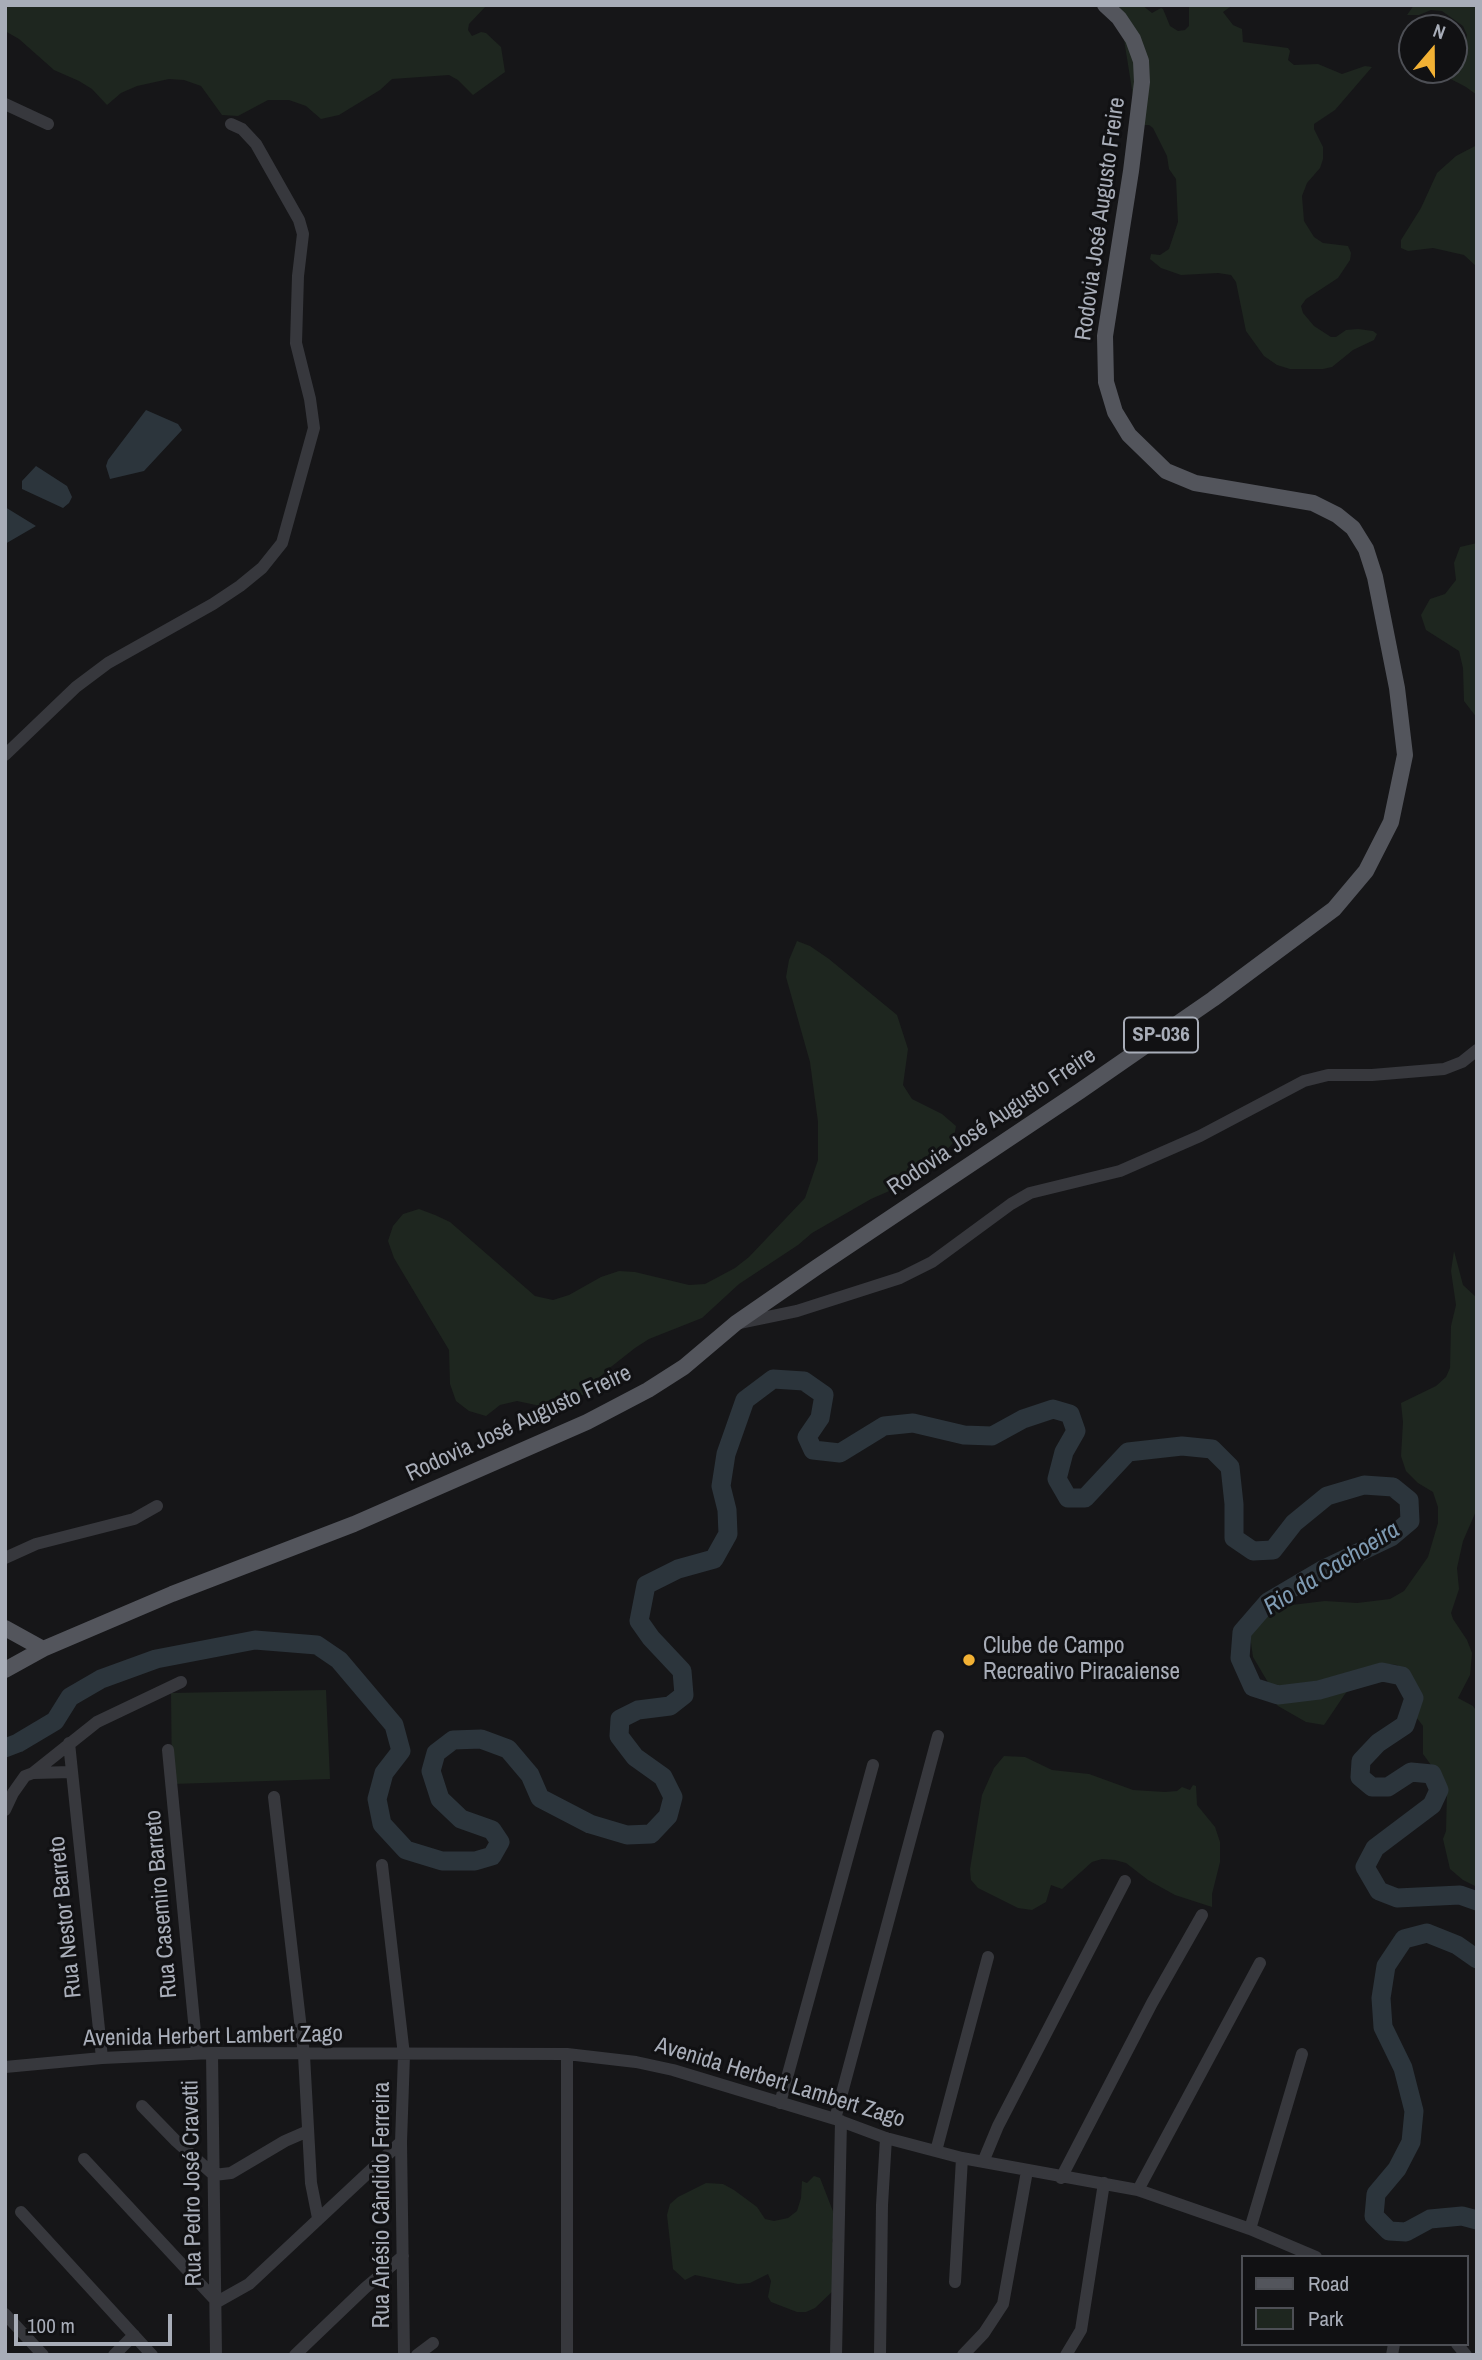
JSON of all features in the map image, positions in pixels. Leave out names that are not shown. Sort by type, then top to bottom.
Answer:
[{"type":"main road","name":"Rodovia José Augusto Freire","points":[[7,1666],[172,1594],[354,1524],[587,1422],[648,1390],[684,1367],[736,1324],[1213,999],[1334,909],[1366,872],[1391,822],[1405,755],[1375,576],[1366,550],[1353,528],[1338,515],[1313,503],[1195,482],[1166,471],[1129,435],[1115,412],[1106,382],[1105,337],[1142,82],[1140,61],[1133,39],[1119,18],[1105,5]]},
{"type":"main road","points":[[5,1628],[43,1649]]},
{"type":"street","points":[[5,104],[48,124]]},
{"type":"street","points":[[5,755],[87,679],[108,663],[240,586],[262,568],[282,543],[314,428],[296,343],[298,276],[303,234],[299,220],[256,144],[242,129],[231,124]]},
{"type":"street","points":[[736,1324],[797,1311],[900,1278],[932,1262],[1011,1204],[1030,1194],[1119,1171],[1200,1136],[1304,1081],[1328,1075],[1444,1069],[1462,1062],[1477,1050]]},
{"type":"street","points":[[5,1558],[36,1544],[134,1519],[157,1506]]},
{"type":"street","points":[[33,1773],[97,1722],[181,1682]]},
{"type":"street","points":[[836,2355],[838,2120],[938,1736]]},
{"type":"street","name":"Rua Nestor Barreto","points":[[69,1743],[102,2058]]},
{"type":"street","name":"Rua Casemiro Barreto","points":[[168,1750],[197,2053]]},
{"type":"street","points":[[780,2103],[873,1765]]},
{"type":"street","points":[[5,1810],[25,1776],[33,1773],[71,1772]]},
{"type":"street","points":[[274,1797],[304,2055],[312,2183],[318,2218]]},
{"type":"street","name":"Rua Anésio Cândido Ferreira","points":[[382,1865],[404,2054],[401,2142],[404,2355]]},
{"type":"street","points":[[983,2162],[998,2126],[1125,1881]]},
{"type":"street","points":[[1061,2178],[1152,2003],[1202,1915]]},
{"type":"street","points":[[936,2151],[988,1957]]},
{"type":"street","points":[[1138,2190],[1260,1963]]},
{"type":"street","name":"Avenida Herbert Lambert Zago","points":[[5,2067],[197,2053],[567,2054],[625,2061],[673,2070],[838,2120],[886,2138],[962,2158],[1138,2190],[1250,2229],[1311,2255]]},
{"type":"street","name":"Rua Pedro José Cravetti","points":[[212,2053],[216,2355]]},
{"type":"street","points":[[567,2054],[567,2355]]},
{"type":"street","points":[[1250,2229],[1302,2054]]},
{"type":"street","points":[[142,2106],[214,2175],[231,2173],[285,2141],[308,2131]]},
{"type":"street","points":[[880,2355],[882,2205],[886,2138]]},
{"type":"street","points":[[84,2159],[217,2302],[249,2284],[401,2142]]},
{"type":"street","points":[[955,2282],[962,2158]]},
{"type":"street","points":[[963,2355],[990,2325],[1003,2304],[1027,2171]]},
{"type":"street","points":[[1066,2355],[1081,2330],[1104,2183]]},
{"type":"street","points":[[20,2213],[152,2355]]},
{"type":"street","points":[[295,2355],[403,2256]]},
{"type":"street","points":[[5,2314],[43,2355]]},
{"type":"street","points":[[114,2355],[134,2335]]},
{"type":"street","points":[[417,2355],[433,2343]]},
{"type":"green space","points":[[5,5],[487,5],[469,24],[468,30],[472,36],[486,33],[501,47],[505,72],[473,95],[449,75],[392,79],[380,90],[339,115],[321,119],[306,106],[289,100],[268,100],[238,116],[222,115],[201,86],[184,80],[169,79],[137,86],[121,93],[107,105],[92,89],[54,70],[19,39],[5,31]]},
{"type":"green space","points":[[1111,5],[1142,5],[1152,13],[1161,8],[1170,26],[1178,31],[1189,26],[1189,5],[1233,5],[1223,12],[1233,25],[1242,29],[1243,42],[1288,48],[1288,60],[1294,65],[1318,64],[1342,74],[1365,66],[1372,67],[1335,110],[1314,124],[1323,147],[1323,159],[1302,196],[1304,221],[1314,237],[1323,243],[1348,246],[1351,253],[1350,260],[1338,278],[1306,299],[1301,306],[1303,313],[1314,326],[1331,337],[1336,337],[1346,330],[1358,329],[1373,331],[1377,334],[1374,340],[1353,350],[1332,367],[1290,369],[1277,365],[1264,356],[1246,331],[1236,282],[1231,275],[1181,275],[1161,268],[1150,259],[1151,254],[1160,255],[1169,249],[1178,222],[1176,179],[1169,169],[1167,156],[1153,128],[1140,125],[1137,121],[1123,33]]},
{"type":"green space","points":[[1414,5],[1477,5],[1477,95],[1460,84],[1468,84],[1468,14],[1446,14],[1431,10],[1421,14],[1408,14]]},
{"type":"green space","points":[[1477,145],[1477,267],[1464,255],[1433,248],[1408,251],[1401,248],[1401,240],[1421,208],[1437,173],[1456,156]]},
{"type":"green space","points":[[1477,543],[1477,718],[1464,701],[1463,668],[1459,651],[1426,630],[1421,615],[1430,599],[1445,594],[1456,580],[1454,563],[1460,547]]},
{"type":"green space","points":[[797,941],[829,959],[897,1015],[908,1049],[903,1085],[912,1099],[942,1114],[956,1126],[953,1143],[931,1167],[903,1185],[871,1199],[812,1233],[739,1284],[702,1318],[649,1339],[635,1348],[607,1370],[583,1395],[550,1408],[517,1401],[500,1405],[486,1416],[469,1411],[456,1401],[450,1384],[449,1350],[394,1258],[388,1241],[393,1226],[403,1214],[419,1209],[435,1215],[450,1222],[535,1296],[553,1300],[619,1271],[635,1272],[689,1285],[705,1284],[735,1268],[749,1257],[805,1198],[818,1160],[818,1122],[810,1062],[786,977]]},
{"type":"green space","points":[[1454,1251],[1463,1285],[1477,1298],[1477,1509],[1463,1541],[1457,1568],[1459,1589],[1451,1613],[1472,1653],[1470,1675],[1458,1698],[1473,1706],[1477,1712],[1477,1887],[1450,1869],[1443,1839],[1446,1831],[1447,1791],[1423,1754],[1423,1726],[1413,1713],[1414,1697],[1406,1671],[1397,1665],[1389,1664],[1367,1670],[1345,1694],[1324,1725],[1306,1722],[1278,1706],[1270,1697],[1269,1684],[1253,1657],[1251,1643],[1251,1618],[1259,1614],[1275,1607],[1325,1601],[1357,1603],[1390,1599],[1404,1591],[1428,1557],[1438,1523],[1438,1507],[1433,1492],[1418,1483],[1406,1471],[1401,1456],[1401,1403],[1436,1386],[1446,1377],[1450,1368],[1451,1326],[1456,1305],[1451,1271]]},
{"type":"green space","points":[[326,1690],[330,1779],[172,1784],[171,1693]]},
{"type":"green space","points":[[1004,1756],[1025,1757],[1052,1770],[1089,1774],[1133,1790],[1165,1792],[1177,1791],[1182,1787],[1190,1790],[1193,1785],[1196,1786],[1197,1805],[1215,1827],[1220,1842],[1220,1862],[1212,1894],[1212,1907],[1175,1895],[1148,1880],[1126,1863],[1115,1860],[1102,1859],[1092,1862],[1062,1889],[1051,1885],[1046,1902],[1032,1910],[1018,1908],[978,1888],[971,1880],[970,1869],[982,1795],[994,1768]]},
{"type":"green space","points":[[814,2176],[820,2178],[836,2219],[837,2228],[832,2241],[838,2253],[835,2289],[815,2308],[797,2312],[771,2302],[768,2297],[771,2281],[768,2274],[750,2283],[738,2284],[695,2275],[685,2280],[673,2269],[667,2215],[670,2204],[678,2197],[706,2183],[723,2184],[757,2207],[765,2219],[774,2221],[788,2218],[797,2211],[802,2181],[807,2183]]},
{"type":"shaded area","points":[[146,410],[178,424],[182,430],[144,471],[110,479],[106,466],[108,460]]},
{"type":"shaded area","points":[[36,466],[67,486],[72,497],[63,508],[22,489],[22,481]]},
{"type":"shaded area","points":[[5,507],[36,526],[5,544]]},
{"type":"waterway","name":"Rio da Cachoeira","points":[[5,1748],[55,1721],[70,1697],[101,1679],[156,1659],[255,1640],[317,1645],[339,1660],[394,1725],[401,1751],[384,1773],[377,1799],[382,1824],[406,1850],[442,1861],[475,1861],[492,1856],[500,1842],[492,1830],[461,1819],[440,1799],[431,1771],[436,1753],[453,1740],[481,1739],[508,1749],[530,1775],[540,1798],[590,1824],[627,1835],[651,1834],[668,1816],[673,1797],[663,1777],[635,1757],[619,1736],[620,1719],[638,1710],[670,1706],[684,1695],[682,1671],[639,1621],[646,1585],[678,1569],[714,1559],[728,1534],[727,1510],[721,1486],[726,1454],[745,1400],[773,1379],[804,1381],[824,1395],[820,1418],[807,1437],[813,1450],[840,1453],[884,1426],[913,1423],[964,1435],[992,1436],[1023,1419],[1053,1409],[1070,1414],[1076,1431],[1064,1452],[1057,1479],[1068,1498],[1085,1498],[1128,1452],[1182,1446],[1212,1449],[1230,1467],[1234,1538],[1253,1551],[1273,1550],[1294,1523],[1327,1496],[1364,1485],[1393,1487],[1409,1500],[1410,1521],[1391,1537],[1324,1569],[1268,1602],[1242,1632],[1240,1658],[1253,1687],[1278,1695],[1319,1690],[1382,1672],[1402,1676],[1414,1698],[1405,1725],[1378,1743],[1361,1761],[1360,1777],[1372,1787],[1388,1787],[1411,1772],[1432,1774],[1439,1790],[1432,1805],[1375,1848],[1365,1867],[1379,1891],[1397,1898],[1460,1895],[1477,1901]]},
{"type":"waterway","name":"Rio da Cachoeira","points":[[1477,1959],[1457,1945],[1427,1933],[1404,1939],[1386,1966],[1381,1998],[1383,2027],[1403,2068],[1414,2111],[1411,2142],[1397,2169],[1376,2194],[1374,2216],[1389,2231],[1406,2232],[1430,2219],[1462,2216],[1477,2220]]},
{"type":"place","name":"Clube de Campo Recreativo Piracaiense","points":[[969,1660]]}]
